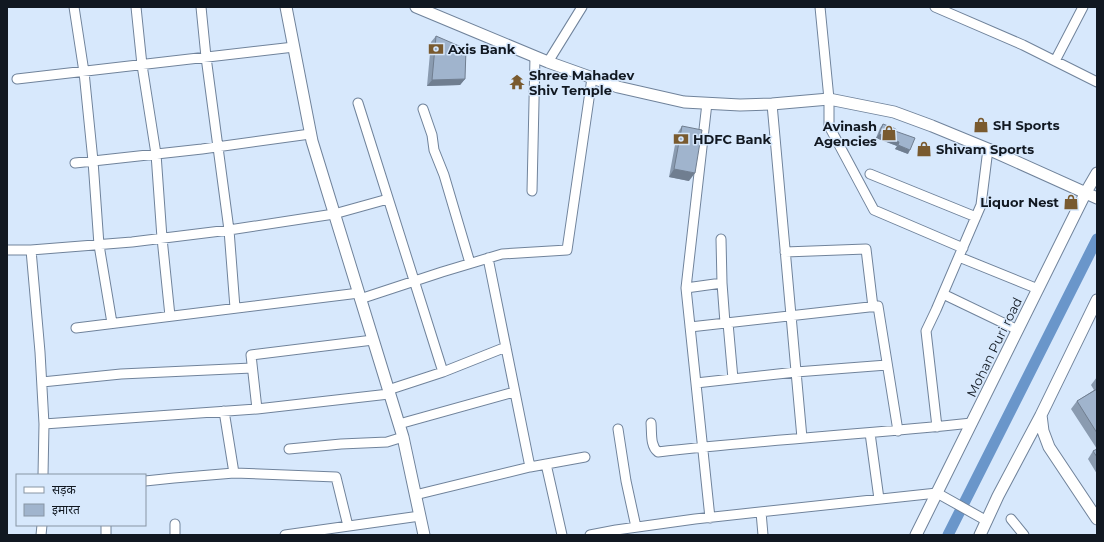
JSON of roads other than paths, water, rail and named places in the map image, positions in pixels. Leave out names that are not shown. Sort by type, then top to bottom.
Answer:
[{"type":"street","points":[[74,7],[84,72],[93,161],[99,245],[112,323]]},
{"type":"street","points":[[136,7],[142,65],[156,154],[162,238],[170,316]]},
{"type":"street","points":[[201,7],[206,57],[229,230],[235,308]]},
{"type":"street","points":[[286,7],[310,134],[399,424],[424,535]]},
{"type":"street","points":[[416,7],[535,57],[592,78],[618,87],[684,102],[740,105],[829,99],[894,112],[988,149],[1097,198]]},
{"type":"street","points":[[548,62],[582,7]]},
{"type":"street","points":[[820,7],[829,99],[829,126],[874,210],[963,248]]},
{"type":"street","points":[[935,7],[1023,45],[1097,82]]},
{"type":"street","points":[[1055,61],[1083,7]]},
{"type":"street","points":[[17,79],[294,47]]},
{"type":"street","points":[[532,191],[535,57]]},
{"type":"street","points":[[76,328],[235,308],[359,296],[502,254],[567,250],[592,78]]},
{"type":"street","points":[[358,103],[443,372]]},
{"type":"street","points":[[706,103],[686,288],[710,518]]},
{"type":"street","points":[[772,104],[802,438]]},
{"type":"street","points":[[423,109],[432,135],[434,150],[444,175],[470,263]]},
{"type":"street","points":[[75,163],[310,134]]},
{"type":"street","points":[[937,427],[926,331],[981,205],[988,149]]},
{"type":"street","name":"Mohan Puri road","points":[[916,535],[1086,192],[1097,173]]},
{"type":"street","points":[[870,174],[976,217]]},
{"type":"street","points":[[7,250],[30,250],[99,245],[229,230],[334,214],[388,199]]},
{"type":"street","points":[[721,239],[722,283],[733,379]]},
{"type":"street","points":[[785,252],[866,249],[873,307]]},
{"type":"street","points":[[30,250],[42,382],[44,424],[43,474]]},
{"type":"street","points":[[959,257],[1038,289]]},
{"type":"street","points":[[488,258],[530,467]]},
{"type":"street","points":[[686,288],[722,283]]},
{"type":"street","points":[[943,294],[1018,330]]},
{"type":"street","points":[[980,535],[998,496],[1041,415],[1097,300]]},
{"type":"street","points":[[690,327],[878,306],[898,431]]},
{"type":"street","points":[[257,409],[251,355],[373,340]]},
{"type":"street","points":[[44,424],[257,409],[389,392],[506,347]]},
{"type":"street","points":[[696,383],[796,372],[887,365]]},
{"type":"street","points":[[42,382],[121,374],[252,368]]},
{"type":"street","points":[[399,424],[514,392]]},
{"type":"street","points":[[224,412],[234,473]]},
{"type":"street","points":[[1041,415],[1043,431],[1049,447],[1097,519]]},
{"type":"street","points":[[652,423],[652,440],[654,449],[658,452],[972,423]]},
{"type":"street","points":[[618,429],[626,481],[636,527]]},
{"type":"street","points":[[870,433],[879,499]]},
{"type":"street","points":[[289,449],[341,444],[388,442],[402,437]]},
{"type":"street","points":[[415,495],[530,467],[585,457]]},
{"type":"street","points":[[546,464],[562,535]]},
{"type":"street","points":[[146,481],[234,473],[336,477],[348,526]]},
{"type":"street","points":[[590,535],[636,527],[710,518],[937,493],[987,521]]},
{"type":"street","points":[[760,512],[762,535]]},
{"type":"street","points":[[285,535],[327,532],[348,526],[420,516]]},
{"type":"street","points":[[1011,519],[1024,535]]},
{"type":"street","points":[[175,524],[175,535]]},
{"type":"waterway","points":[[948,535],[1097,239]]},
{"type":"place","name":"Axis Bank","points":[[436,49]]},
{"type":"place","name":"Shree Mahadev Shiv Temple","points":[[517,82]]},
{"type":"place","name":"SH Sports","points":[[981,125]]},
{"type":"place","name":"Avinash Agencies","points":[[889,133]]},
{"type":"place","name":"HDFC Bank","points":[[681,139]]},
{"type":"place","name":"Shivam Sports","points":[[924,149]]},
{"type":"place","name":"Liquor Nest","points":[[1071,202]]}]
